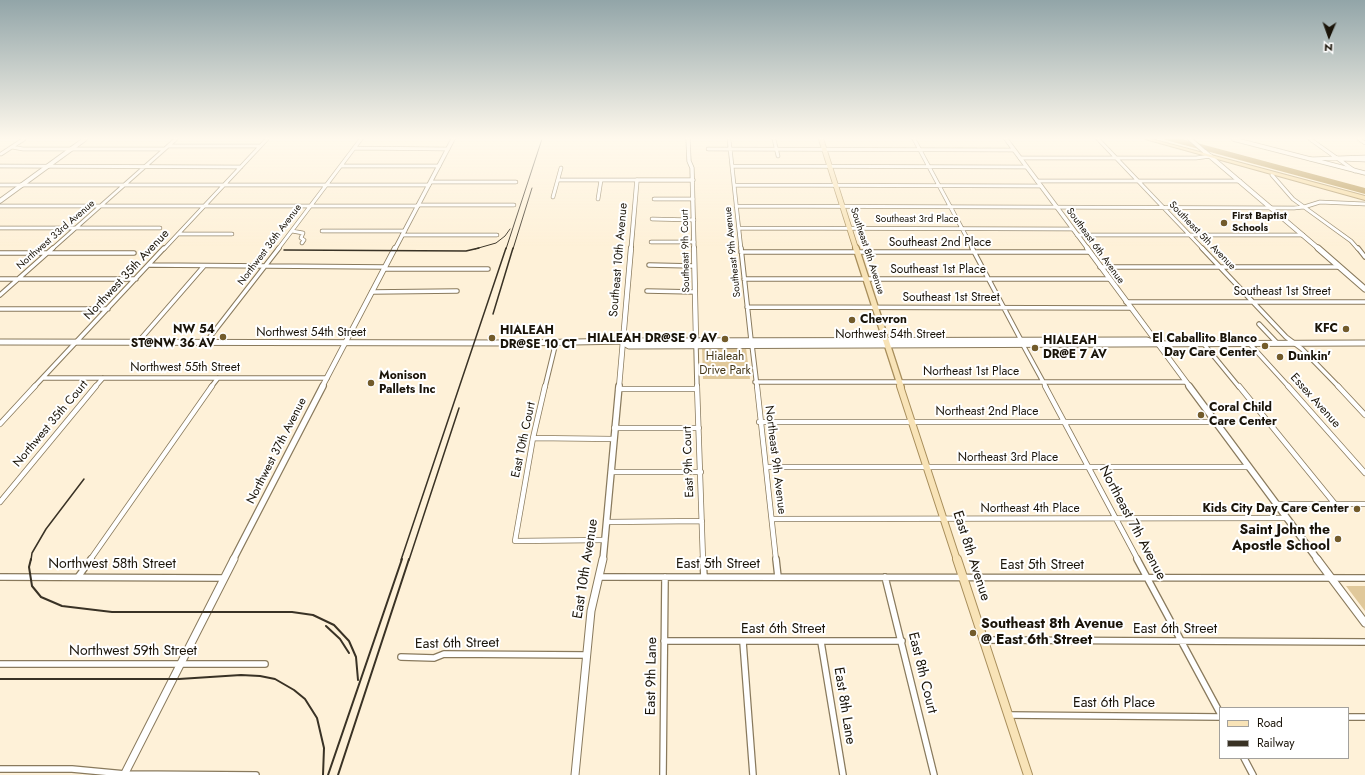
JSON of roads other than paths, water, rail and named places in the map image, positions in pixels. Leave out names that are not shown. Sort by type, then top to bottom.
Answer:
[{"type":"highway","points":[[1282,175],[1365,197]]},
{"type":"highway","points":[[1289,175],[1365,197]]},
{"type":"main road","points":[[0,201],[35,175]]},
{"type":"main road","name":"Southeast 8th Avenue","points":[[833,175],[887,343]]},
{"type":"main road","points":[[1233,175],[1365,289]]},
{"type":"main road","name":"Northwest 54th Street","points":[[0,342],[622,342],[629,346],[696,343],[760,343],[782,342],[789,340],[887,343]]},
{"type":"main road","name":"Northwest 54th Street","points":[[1022,343],[1068,342],[1075,340],[1147,340],[1158,344]]},
{"type":"main road","name":"Northwest 54th Street","points":[[696,343],[702,346],[751,343],[1022,343],[1153,346],[1158,344],[1203,343],[1365,343]]},
{"type":"main road","name":"East 8th Avenue","points":[[887,343],[1028,775]]},
{"type":"street","name":"Northwest 33rd Avenue","points":[[0,295],[136,175]]},
{"type":"street","name":"Northwest 35th Avenue","points":[[0,424],[233,175]]},
{"type":"street","name":"Northwest 36th Avenue","points":[[206,342],[266,266],[334,175]]},
{"type":"street","name":"Northwest 37th Avenue","points":[[124,775],[179,664],[434,175]]},
{"type":"street","points":[[553,197],[559,175]]},
{"type":"street","name":"Southeast 9th Court","points":[[693,175],[696,343]]},
{"type":"street","name":"Southeast 9th Avenue","points":[[733,175],[751,343]]},
{"type":"street","name":"Northeast 7th Avenue","points":[[934,175],[987,279],[1219,711]]},
{"type":"street","name":"Southeast 6th Avenue","points":[[1032,175],[1365,623]]},
{"type":"street","name":"Southeast 5th Avenue","points":[[1132,175],[1286,337],[1295,343],[1365,414]]},
{"type":"street","points":[[1272,175],[1289,195],[1348,238],[1365,257]]},
{"type":"street","points":[[558,180],[693,180]]},
{"type":"street","points":[[598,199],[601,180]]},
{"type":"street","name":"Southeast 10th Avenue","points":[[622,342],[637,180]]},
{"type":"street","points":[[1037,181],[1240,181]]},
{"type":"street","points":[[0,185],[326,185],[516,182]]},
{"type":"street","points":[[734,185],[1040,186]]},
{"type":"street","points":[[654,199],[693,199]]},
{"type":"street","points":[[736,206],[1270,208],[1304,207],[1320,202],[1365,204]]},
{"type":"street","points":[[0,206],[514,205]]},
{"type":"street","points":[[652,220],[694,220]]},
{"type":"street","points":[[0,228],[160,228]]},
{"type":"street","name":"Southeast 3rd Place","points":[[739,228],[1072,229]]},
{"type":"street","points":[[322,231],[497,235]]},
{"type":"street","points":[[292,232],[303,233],[301,238],[304,240],[302,243]]},
{"type":"street","points":[[178,234],[232,234]]},
{"type":"street","points":[[1076,235],[1303,235]]},
{"type":"street","points":[[651,242],[694,242]]},
{"type":"street","name":"Southeast 2nd Place","points":[[741,252],[1090,252]]},
{"type":"street","points":[[0,253],[134,253]]},
{"type":"street","points":[[149,265],[488,269]]},
{"type":"street","points":[[649,265],[694,266]]},
{"type":"street","points":[[138,342],[204,266]]},
{"type":"street","points":[[1100,266],[1340,267]]},
{"type":"street","points":[[0,280],[136,279]]},
{"type":"street","name":"Southeast 1st Place","points":[[744,279],[1109,279]]},
{"type":"street","points":[[647,291],[695,292]]},
{"type":"street","points":[[372,292],[458,292]]},
{"type":"street","name":"Southeast 1st Street","points":[[1126,302],[1365,302]]},
{"type":"street","name":"Southeast 1st Street","points":[[747,307],[1130,308]]},
{"type":"street","points":[[0,309],[108,309]]},
{"type":"street","points":[[1259,324],[1277,343]]},
{"type":"street","name":"East 10th Court","points":[[556,342],[533,438],[515,541],[605,540]]},
{"type":"street","name":"East 10th Avenue","points":[[575,775],[591,609],[599,577],[607,522],[622,342]]},
{"type":"street","name":"East 9th Court","points":[[696,343],[704,577]]},
{"type":"street","name":"Northeast 9th Avenue","points":[[751,343],[778,577]]},
{"type":"street","points":[[1203,343],[1335,504]]},
{"type":"street","name":"Essex Avenue","points":[[1249,343],[1365,473]]},
{"type":"street","name":"Northwest 55th Street","points":[[44,378],[327,378]]},
{"type":"street","name":"Northwest 35th Court","points":[[0,502],[103,378]]},
{"type":"street","points":[[78,577],[218,378]]},
{"type":"street","name":"Northeast 1st Place","points":[[755,382],[1186,382]]},
{"type":"street","points":[[617,389],[697,389]]},
{"type":"street","name":"Northeast 2nd Place","points":[[759,422],[1216,422]]},
{"type":"street","points":[[614,428],[699,428]]},
{"type":"street","points":[[533,438],[614,439]]},
{"type":"street","name":"Northeast 3rd Place","points":[[766,467],[1250,467]]},
{"type":"street","points":[[611,472],[701,472]]},
{"type":"street","points":[[1277,504],[1365,504]]},
{"type":"street","name":"Northeast 4th Place","points":[[772,519],[1287,518]]},
{"type":"street","points":[[607,522],[702,521]]},
{"type":"street","name":"Northwest 58th Street","points":[[0,577],[224,578]]},
{"type":"street","name":"East 5th Street","points":[[599,577],[1365,578]]},
{"type":"street","name":"East 9th Lane","points":[[663,775],[665,577]]},
{"type":"street","name":"East 8th Court","points":[[885,577],[934,775]]},
{"type":"street","name":"East 6th Street","points":[[984,640],[1365,642]]},
{"type":"street","name":"East 6th Street","points":[[664,641],[902,641]]},
{"type":"street","points":[[743,642],[753,775]]},
{"type":"street","name":"East 8th Lane","points":[[821,642],[843,775]]},
{"type":"street","name":"East 6th Street","points":[[401,657],[434,658],[444,654],[586,655]]},
{"type":"street","name":"Northwest 59th Street","points":[[0,664],[265,664]]},
{"type":"street","name":"East 6th Place","points":[[1008,715],[1219,717]]},
{"type":"street","points":[[1349,717],[1365,717]]},
{"type":"street","points":[[1245,759],[1253,775]]},
{"type":"street","points":[[0,769],[72,769],[124,775],[256,775]]},
{"type":"railway","points":[[506,249],[530,175]]},
{"type":"railway","points":[[513,249],[532,188]]},
{"type":"railway","points":[[476,249],[496,243],[505,236],[510,229]]},
{"type":"railway","points":[[401,560],[506,248]]},
{"type":"railway","points":[[493,314],[513,248]]},
{"type":"railway","points":[[284,250],[466,251],[476,249]]},
{"type":"railway","points":[[409,560],[459,408]]},
{"type":"railway","points":[[31,560],[32,553],[46,529],[84,479]]},
{"type":"railway","points":[[31,559],[29,567],[32,586],[41,597],[62,606],[112,612],[292,612],[313,615],[334,625],[349,641],[356,657],[358,680]]},
{"type":"railway","points":[[328,775],[402,559]]},
{"type":"railway","points":[[338,775],[409,559]]},
{"type":"railway","points":[[326,626],[340,639],[349,653]]},
{"type":"railway","points":[[0,679],[179,679],[241,675],[260,676],[275,679],[294,690],[305,699],[317,718],[324,748],[323,775]]},
{"type":"place","name":"First Baptist Schools","points":[[1224,223]]},
{"type":"place","name":"Chevron","points":[[852,320]]},
{"type":"place","name":"KFC","points":[[1346,329]]},
{"type":"place","name":"NW 54 ST@NW 36 AV","points":[[223,337]]},
{"type":"place","name":"HIALEAH DR@SE 10 CT","points":[[492,338]]},
{"type":"place","name":"HIALEAH DR@SE 9 AV","points":[[725,339]]},
{"type":"place","name":"El Caballito Blanco Day Care Center","points":[[1265,346]]},
{"type":"place","name":"HIALEAH DR@E 7 AV","points":[[1035,348]]},
{"type":"place","name":"Dunkin'","points":[[1280,357]]},
{"type":"place","name":"Monison Pallets Inc","points":[[371,383]]},
{"type":"place","name":"Coral Child Care Center","points":[[1201,415]]},
{"type":"place","name":"Kids City Day Care Center","points":[[1357,509]]},
{"type":"place","name":"Saint John the Apostle School","points":[[1338,539]]},
{"type":"place","name":"Southeast 8th Avenue @ East 6th Street","points":[[973,633]]},
{"type":"park label","name":"Hialeah Drive Park","points":[[725,364]]}]
